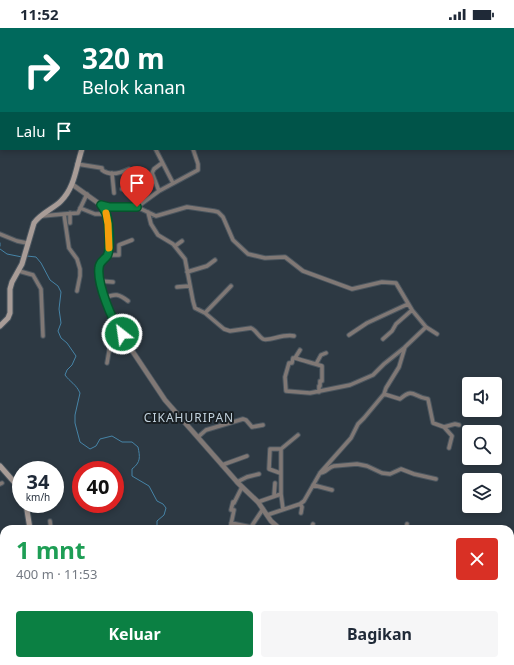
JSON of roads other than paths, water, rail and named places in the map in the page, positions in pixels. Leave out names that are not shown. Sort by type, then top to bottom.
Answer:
[{"type":"main road","points":[[0,326],[9,316],[10,289],[24,258],[27,243],[34,223],[60,201],[73,185],[82,150]]},
{"type":"main road","points":[[0,466],[12,480]]},
{"type":"main road","points":[[27,513],[29,525]]},
{"type":"street","points":[[156,150],[173,183]]},
{"type":"street","points":[[137,207],[159,191],[198,170],[194,150]]},
{"type":"street","points":[[159,191],[152,173],[154,168],[162,163]]},
{"type":"street","points":[[77,164],[102,168],[105,172],[112,173],[123,172],[129,169]]},
{"type":"street","points":[[112,173],[114,193]]},
{"type":"street","points":[[73,185],[101,205],[106,214],[109,248],[107,256],[99,266],[100,281],[112,319],[117,328],[160,395],[198,436],[237,482],[258,502],[275,525]]},
{"type":"street","points":[[122,189],[127,189],[130,192],[137,193],[141,203]]},
{"type":"street","points":[[41,216],[78,213],[87,194]]},
{"type":"street","points":[[101,205],[109,207],[137,207],[156,216],[191,207],[218,212],[223,217],[233,240],[248,254],[265,258],[285,257],[303,270],[352,289],[382,282],[396,283],[412,310],[426,327],[437,334]]},
{"type":"street","points":[[80,208],[95,214],[106,214]]},
{"type":"street","points":[[148,212],[151,224],[158,235],[175,246],[185,259],[194,307],[205,313],[218,326],[226,330],[251,328],[266,340],[286,335],[294,336]]},
{"type":"street","points":[[70,213],[70,223]]},
{"type":"street","points":[[64,214],[70,248],[77,259],[80,269],[77,291]]},
{"type":"street","points":[[0,234],[27,243]]},
{"type":"street","points":[[107,256],[119,255],[119,244],[132,240]]},
{"type":"street","points":[[175,246],[182,241]]},
{"type":"street","points":[[188,272],[207,266],[215,260]]},
{"type":"street","points":[[18,271],[33,275],[41,289],[43,336]]},
{"type":"street","points":[[100,281],[113,282]]},
{"type":"street","points":[[177,288],[190,286]]},
{"type":"street","points":[[205,313],[231,286]]},
{"type":"street","points":[[106,298],[115,294],[128,301]]},
{"type":"street","points":[[349,335],[367,323],[408,304]]},
{"type":"street","points":[[383,339],[392,331],[396,324],[412,310]]},
{"type":"street","points":[[300,350],[295,358],[293,358],[292,363],[289,363],[285,377],[286,391],[310,393],[319,392],[350,385],[369,378],[426,327]]},
{"type":"street","points":[[107,363],[112,334],[117,328]]},
{"type":"street","points":[[267,515],[300,504],[304,501],[320,473],[351,438],[358,424],[384,394],[399,367],[405,347]]},
{"type":"street","points":[[316,364],[321,355],[326,353]]},
{"type":"street","points":[[295,358],[322,366],[322,381],[320,381],[319,392]]},
{"type":"street","points":[[384,394],[400,399],[405,394],[411,392],[428,399],[433,423],[444,427],[452,436],[449,448]]},
{"type":"street","points":[[198,436],[206,430],[243,419],[246,420],[252,427],[263,425]]},
{"type":"street","points":[[444,427],[455,424],[459,425]]},
{"type":"street","points":[[280,473],[270,470],[269,450],[281,449],[298,435]]},
{"type":"street","points":[[281,449],[280,473],[283,509]]},
{"type":"street","points":[[222,465],[247,456]]},
{"type":"street","points":[[320,473],[334,466],[357,464],[368,466],[382,473],[393,473],[401,469],[414,474],[436,479]]},
{"type":"street","points":[[237,482],[247,477],[259,474]]},
{"type":"street","points":[[274,496],[275,483]]},
{"type":"street","points":[[313,485],[332,490]]},
{"type":"street","points":[[241,525],[231,523],[234,510],[231,510],[232,502],[234,503],[242,487]]},
{"type":"street","points":[[258,502],[281,494]]},
{"type":"street","points":[[300,504],[302,507],[301,513]]},
{"type":"street","points":[[252,525],[263,509]]},
{"type":"street","points":[[26,665],[36,665]]},
{"type":"waterway","points":[[0,249],[7,254],[22,257]]},
{"type":"waterway","points":[[27,256],[36,257],[50,280],[58,286],[61,292],[59,309],[61,323],[58,331],[61,338],[67,343],[76,356],[65,375],[77,387],[80,393],[75,415],[75,423],[80,442],[90,449],[96,446],[100,439],[112,436],[122,442],[132,442],[138,447],[139,459],[137,464],[132,469],[132,476],[149,486],[157,501],[163,504],[166,508],[164,515],[157,521],[157,525]]},
{"type":"district","name":"CIKAHURIPAN","points":[[189,418]]}]
